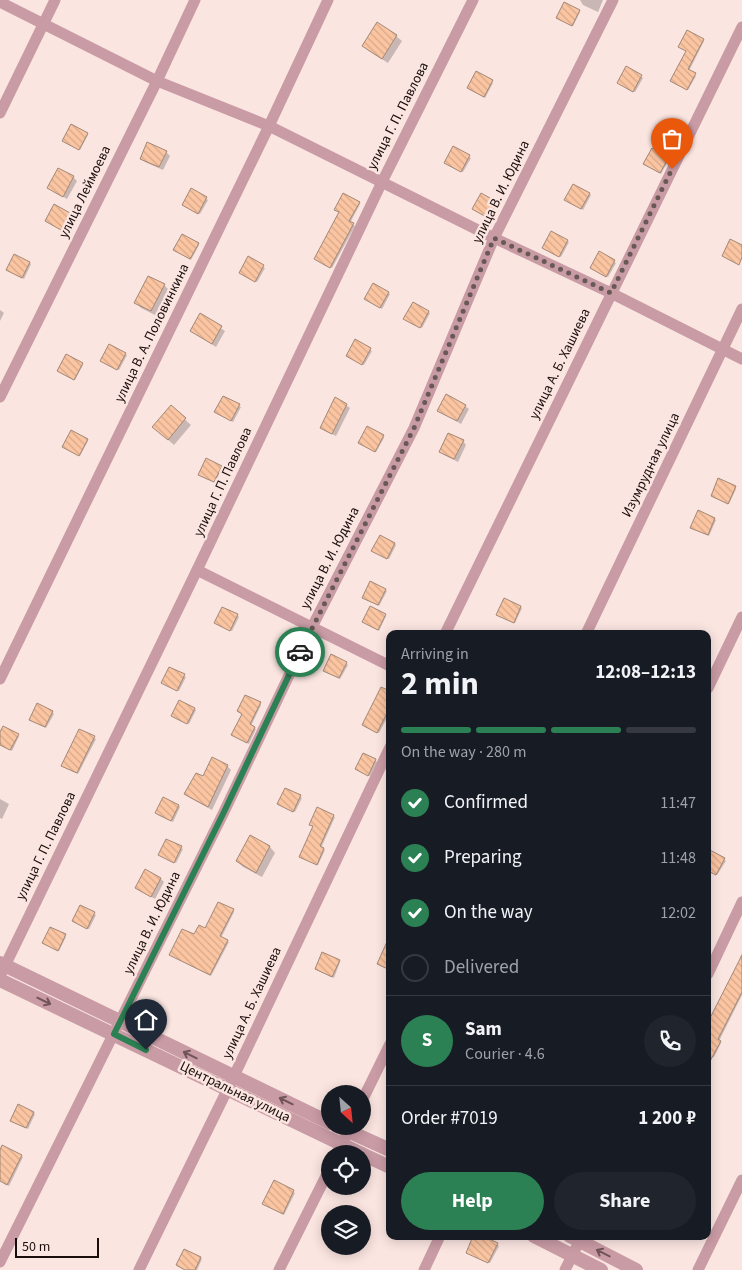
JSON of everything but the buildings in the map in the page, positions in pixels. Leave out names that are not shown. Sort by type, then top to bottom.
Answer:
[{"type":"street","points":[[0,113],[55,0]]},
{"type":"street","name":"улица Леймоева","points":[[0,397],[157,81],[195,0]]},
{"type":"street","name":"улица В. А. Половинкина","points":[[0,679],[269,126],[328,0]]},
{"type":"street","name":"улица Г. П. Павлова","points":[[1,971],[197,570],[382,182],[472,0]]},
{"type":"street","name":"улица В. И. Юдина","points":[[0,1262],[223,814],[312,627],[414,428],[494,238],[614,0]]},
{"type":"street","points":[[0,2],[157,81],[269,126],[494,238],[611,293],[742,360]]},
{"type":"street","name":"улица А. Б. Хашиева","points":[[446,630],[742,27]]},
{"type":"street","name":"Изумрудная улица","points":[[588,630],[742,309]]},
{"type":"street","points":[[197,570],[386,664]]},
{"type":"street","points":[[711,682],[742,617]]},
{"type":"street","name":"улица А. Б. Хашиева","points":[[139,1270],[231,1082],[386,755]]},
{"type":"street","points":[[711,968],[742,902]]},
{"type":"street","points":[[1,971],[120,1021],[231,1082],[321,1119]]},
{"type":"street","name":"Центральная улица","points":[[1,971],[114,1034],[231,1082],[333,1145]]},
{"type":"street","points":[[370,1085],[386,1052]]},
{"type":"street","points":[[359,1135],[386,1148]]},
{"type":"street","name":"Центральная улица","points":[[371,1158],[386,1165]]},
{"type":"street","points":[[698,1270],[742,1180]]},
{"type":"street","points":[[279,1270],[321,1186]]},
{"type":"street","points":[[424,1270],[438,1240]]},
{"type":"street","points":[[542,1240],[601,1270]]},
{"type":"street","points":[[565,1270],[576,1240]]},
{"type":"street","points":[[581,1240],[636,1270]]},
{"type":"way so far","points":[[300,652],[414,428],[494,238],[611,293],[672,169]]},
{"type":"route","points":[[146,1050],[114,1034],[223,814],[300,652]]}]
